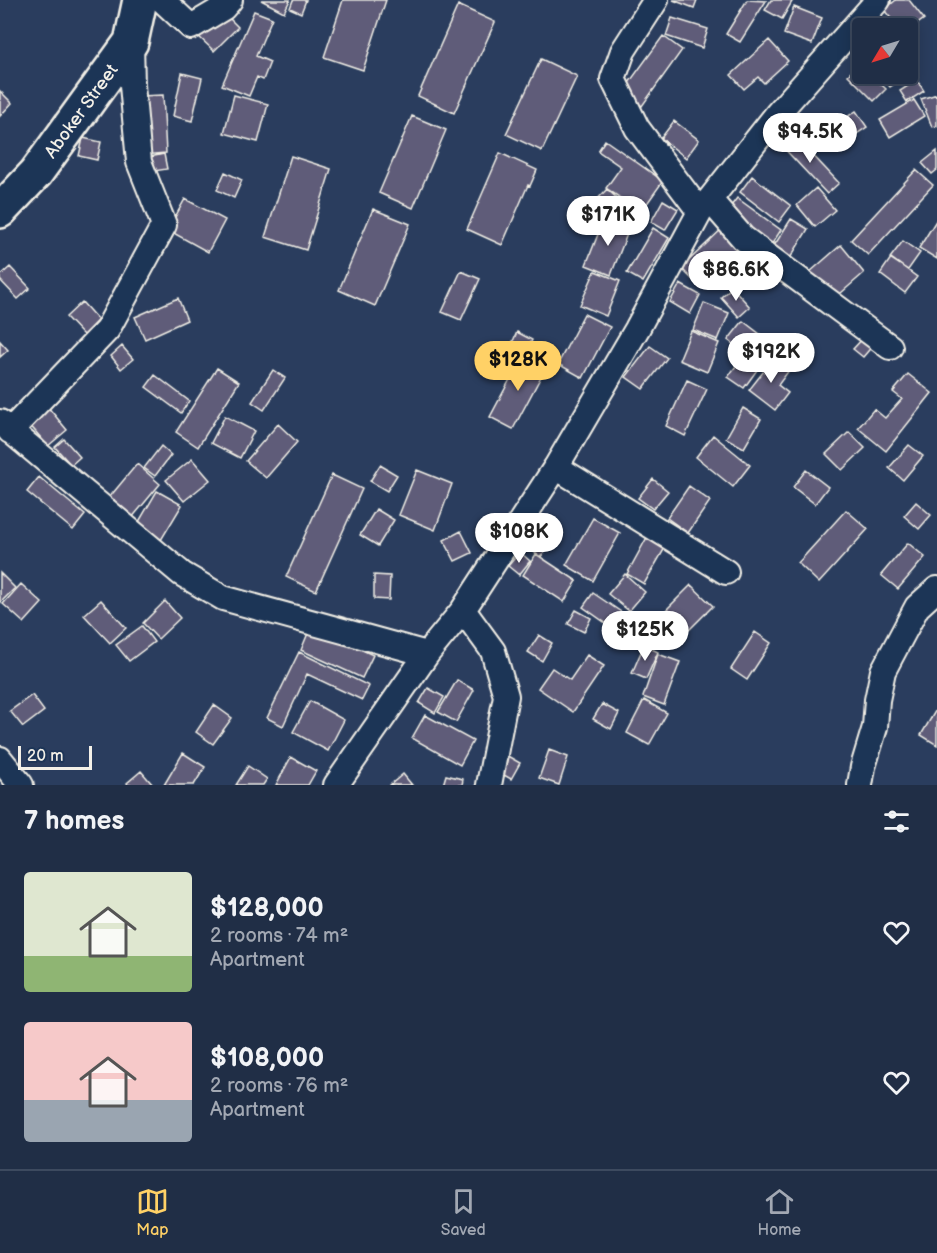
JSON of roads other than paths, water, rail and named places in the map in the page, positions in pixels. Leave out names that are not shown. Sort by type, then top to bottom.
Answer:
[{"type":"main road","name":"Aboker Street","points":[[0,211],[36,172],[131,42],[140,0]]},
{"type":"street","points":[[162,0],[190,27],[224,8],[230,0]]},
{"type":"street","points":[[656,0],[623,51],[613,79],[637,128],[705,206],[743,238],[890,347]]},
{"type":"street","points":[[336,785],[427,654],[463,610],[556,467],[637,329],[705,206],[778,113],[878,0]]},
{"type":"street","points":[[131,42],[132,85],[139,162],[164,225],[107,330],[5,427],[182,574],[223,598],[427,654]]},
{"type":"street","points":[[556,467],[726,572]]},
{"type":"street","points":[[860,785],[875,727],[877,700],[883,671],[917,607],[937,589]]},
{"type":"street","points":[[463,610],[493,651],[506,696],[489,785]]},
{"type":"street","points":[[0,759],[21,785]]}]
